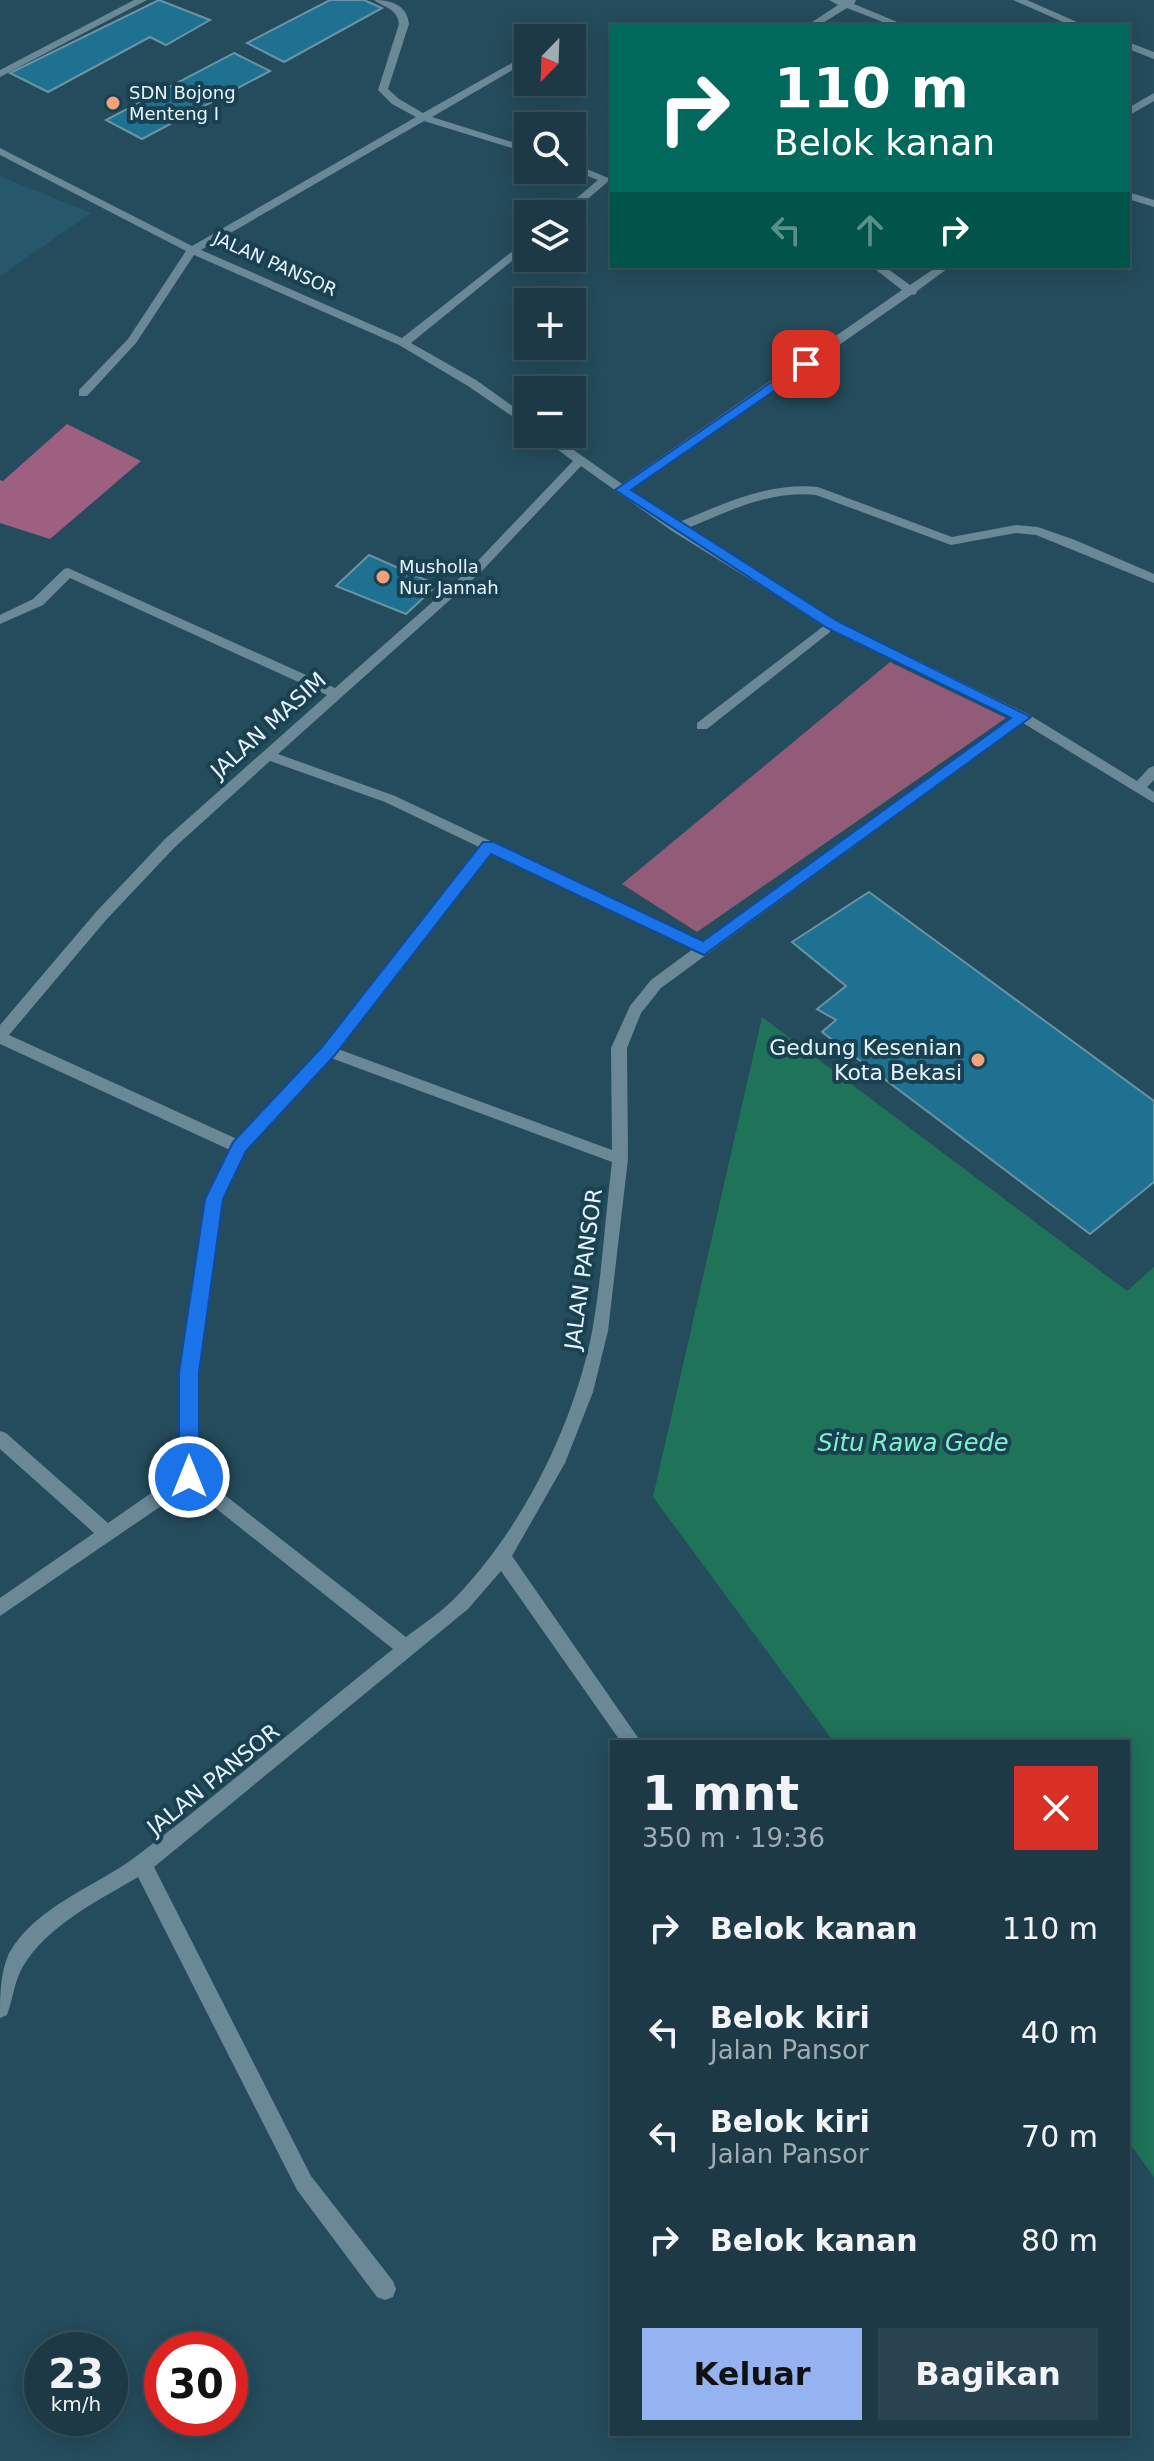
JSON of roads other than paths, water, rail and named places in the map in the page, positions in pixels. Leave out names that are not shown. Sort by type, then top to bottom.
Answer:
[{"type":"street","points":[[0,74],[142,0]]},
{"type":"street","points":[[379,0],[394,6],[403,15],[404,24],[383,90],[388,97],[426,117],[514,145]]},
{"type":"street","points":[[1018,0],[1076,24]]},
{"type":"street","points":[[814,24],[844,2],[897,24]]},
{"type":"street","points":[[1130,46],[1154,56]]},
{"type":"street","points":[[83,393],[132,341],[192,250],[514,65]]},
{"type":"street","points":[[1130,112],[1154,96]]},
{"type":"street","name":"JALAN PANSOR","points":[[1,148],[192,250],[403,343],[472,383],[514,413]]},
{"type":"street","points":[[586,170],[609,177]]},
{"type":"street","points":[[580,200],[609,177]]},
{"type":"street","points":[[1130,196],[1154,204]]},
{"type":"street","points":[[403,343],[514,253]]},
{"type":"street","points":[[880,268],[912,292]]},
{"type":"street","points":[[622,490],[942,268]]},
{"type":"street","points":[[562,448],[676,528],[829,627],[1023,717],[1154,798]]},
{"type":"street","name":"JALAN MASIM","points":[[0,1036],[101,916],[170,843],[476,570],[579,461]]},
{"type":"street","points":[[676,528],[776,490],[801,488],[818,491],[951,541],[1010,530],[1037,531],[1154,579]]},
{"type":"street","points":[[0,620],[38,602],[68,572],[336,694]]},
{"type":"street","points":[[702,726],[829,627]]},
{"type":"street","name":"JALAN PANSOR","points":[[385,2289],[304,2183],[142,1864],[462,1603],[502,1557],[559,1458],[585,1392],[600,1331],[620,1159],[619,1048],[635,1010],[656,984],[1023,717]]},
{"type":"street","points":[[267,755],[390,799],[704,948]]},
{"type":"street","points":[[1138,788],[1154,771]]},
{"type":"street","points":[[189,1477],[189,1372],[214,1199],[239,1147],[328,1051],[488,846]]},
{"type":"street","points":[[0,1036],[239,1147]]},
{"type":"street","points":[[328,1051],[620,1159]]},
{"type":"street","points":[[0,1438],[107,1533]]},
{"type":"street","points":[[0,1608],[189,1477]]},
{"type":"street","points":[[189,1477],[407,1649]]},
{"type":"street","points":[[502,1557],[631,1740]]},
{"type":"street","points":[[0,2008],[14,1960],[56,1916],[142,1864]]},
{"type":"water","name":"Situ Rawa Gede","points":[[762,1017],[1127,1291],[1154,1267],[1154,2177],[1130,2144],[1130,1740],[833,1740],[653,1497]]},
{"type":"place","name":"SDN Bojong Menteng I","points":[[113,103]]},
{"type":"place","name":"Musholla Nur Jannah","points":[[383,577]]},
{"type":"place","name":"Gedung Kesenian Kota Bekasi","points":[[978,1060]]}]
